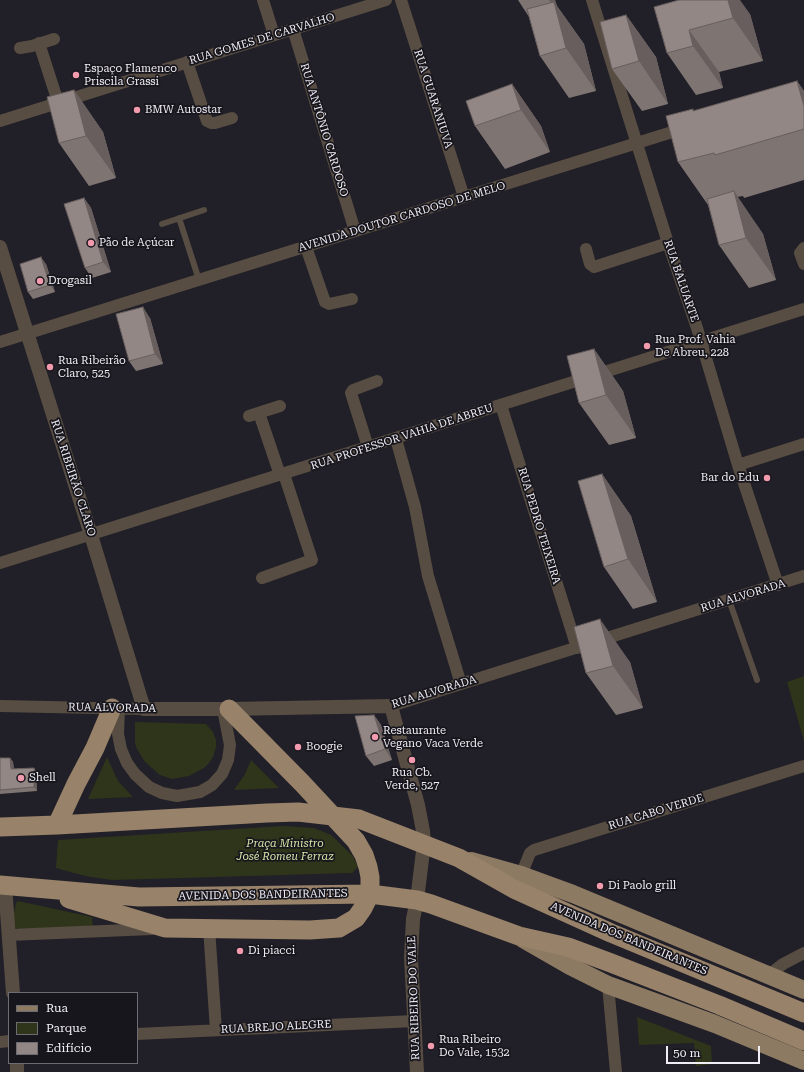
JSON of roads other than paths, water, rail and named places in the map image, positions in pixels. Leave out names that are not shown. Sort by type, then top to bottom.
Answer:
[{"type":"highway","points":[[57,825],[115,708]]},
{"type":"highway","points":[[36,888],[165,928],[310,930],[339,928],[356,918],[370,894],[370,877],[364,855],[356,841],[226,709]]},
{"type":"highway","name":"AVENIDA DOS BANDEIRANTES","points":[[0,827],[298,812],[359,819],[459,858],[514,889],[611,933],[804,1013]]},
{"type":"highway","name":"AVENIDA DOS BANDEIRANTES","points":[[2,885],[139,897],[370,894],[417,900],[519,936],[568,947],[719,1005],[804,1041]]},
{"type":"main road","name":"AVENIDA DOS BANDEIRANTES","points":[[459,858],[521,875],[573,894],[804,990]]},
{"type":"main road","name":"AVENIDA DOS BANDEIRANTES","points":[[519,936],[570,966],[614,987],[715,1024],[804,1061]]},
{"type":"street","points":[[263,0],[274,35]]},
{"type":"street","name":"RUA GOMES DE CARVALHO","points":[[0,121],[386,0]]},
{"type":"street","name":"RUA GUARANIUVA","points":[[401,0],[464,198]]},
{"type":"street","name":"RUA BALUARTE","points":[[592,0],[668,243],[702,342],[738,465],[778,585]]},
{"type":"street","name":"RUA ANTÔNIO CARDOSO","points":[[293,29],[356,231]]},
{"type":"street","points":[[20,48],[39,44],[54,38]]},
{"type":"street","points":[[39,44],[58,102]]},
{"type":"street","points":[[187,62],[207,121],[215,123],[232,118]]},
{"type":"street","name":"AVENIDA DOUTOR CARDOSO DE MELO","points":[[0,342],[699,124]]},
{"type":"street","points":[[586,249],[590,264],[594,267],[668,243]]},
{"type":"street","name":"RUA RIBEIRÃO CLARO","points":[[0,247],[144,709]]},
{"type":"street","points":[[306,247],[326,302],[329,304],[352,299]]},
{"type":"street","points":[[804,248],[800,253],[804,264]]},
{"type":"street","name":"RUA PROFESSOR VAHIA DE ABREU","points":[[0,564],[804,309]]},
{"type":"street","points":[[368,447],[351,393],[353,390],[376,381]]},
{"type":"street","name":"RUA PEDRO TEIXEIRA","points":[[501,405],[577,648]]},
{"type":"street","points":[[262,578],[312,560],[282,475],[254,415],[280,406]]},
{"type":"street","points":[[396,439],[415,507],[428,576],[461,684]]},
{"type":"street","points":[[738,465],[804,444]]},
{"type":"street","name":"RUA ALVORADA","points":[[0,706],[226,709],[391,706],[804,576]]},
{"type":"street","points":[[391,706],[422,820],[424,844],[417,900]]},
{"type":"street","points":[[115,708],[121,749],[127,763],[135,774],[148,787],[176,796],[200,792],[212,785],[222,774],[228,760],[230,745],[226,709]]},
{"type":"street","name":"RUA CABO VERDE","points":[[521,875],[530,853],[534,850],[804,766]]},
{"type":"street","points":[[2,885],[10,935],[13,992]]},
{"type":"street","name":"RUA RIBEIRO DO VALE","points":[[417,900],[413,919],[411,957],[417,1072]]},
{"type":"street","points":[[10,935],[165,928]]},
{"type":"street","points":[[209,928],[216,1030]]},
{"type":"street","points":[[769,975],[783,964],[804,953]]},
{"type":"street","points":[[614,987],[610,1004],[616,1072]]},
{"type":"street","name":"RUA BREJO ALEGRE","points":[[138,1034],[414,1021]]},
{"type":"lane","points":[[162,224],[204,210]]},
{"type":"lane","points":[[179,218],[199,280]]},
{"type":"lane","points":[[729,600],[757,680]]},
{"type":"place","name":"Espaço Flamenco Priscila Grassi","points":[[76,75]]},
{"type":"place","name":"BMW Autostar","points":[[137,110]]},
{"type":"place","name":"Pão de Açúcar","points":[[91,243]]},
{"type":"place","name":"Drogasil","points":[[40,281]]},
{"type":"place","name":"Rua Prof. Vahia De Abreu, 228","points":[[647,346]]},
{"type":"place","name":"Rua Ribeirão Claro, 525","points":[[50,367]]},
{"type":"place","name":"Bar do Edu","points":[[767,478]]},
{"type":"place","name":"Restaurante Vegano Vaca Verde","points":[[375,737]]},
{"type":"place","name":"Boogie","points":[[298,747]]},
{"type":"place","name":"Rua Cb. Verde, 527","points":[[412,760]]},
{"type":"place","name":"Shell","points":[[21,778]]},
{"type":"place","name":"Di Paolo grill","points":[[600,886]]},
{"type":"place","name":"Di piacci","points":[[240,951]]},
{"type":"place","name":"Rua Ribeiro Do Vale, 1532","points":[[431,1046]]},
{"type":"park label","name":"Praça Ministro José Romeu Ferraz","points":[[285,850]]}]
